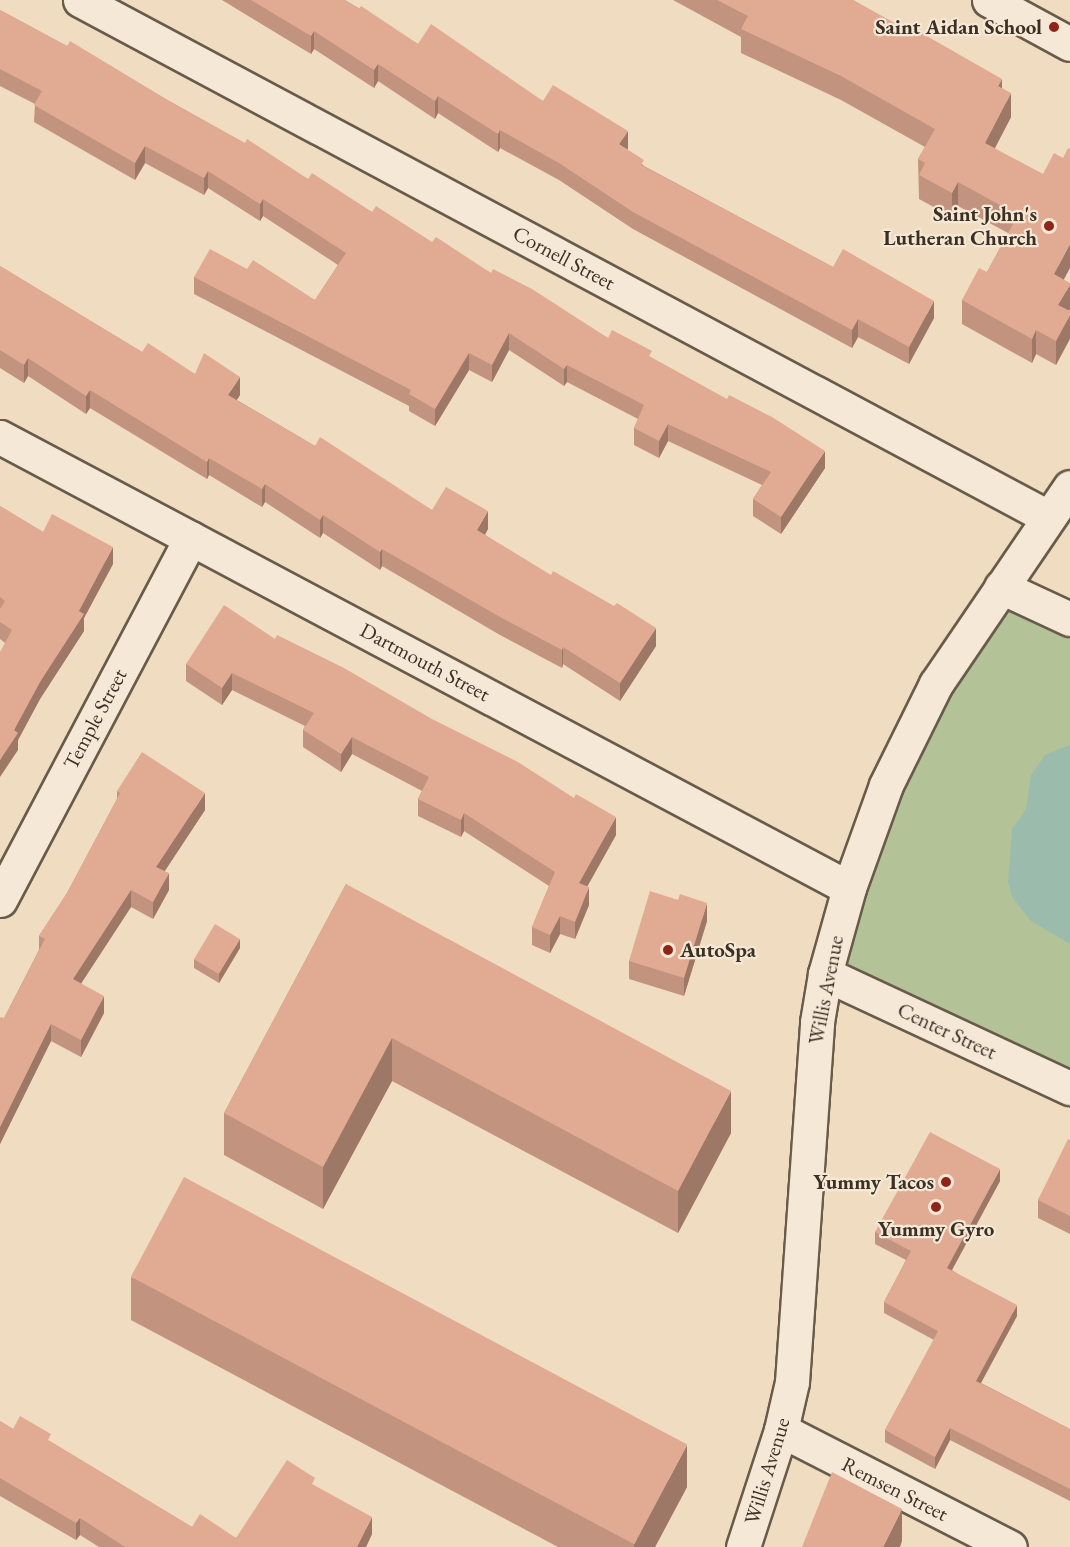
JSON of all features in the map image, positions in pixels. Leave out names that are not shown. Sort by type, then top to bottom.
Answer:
[{"type":"street","name":"Cornell Street","points":[[80,0],[1048,517]]},
{"type":"street","points":[[988,0],[1070,44]]},
{"type":"street","name":"Dartmouth Street","points":[[0,437],[849,888]]},
{"type":"street","name":"Willis Avenue","points":[[743,1547],[781,1430],[798,1325],[810,1083],[825,974],[849,888],[908,736],[936,684],[1070,487]]},
{"type":"street","name":"Temple Street","points":[[0,900],[191,538]]},
{"type":"street","points":[[1001,587],[1070,619]]},
{"type":"street","name":"Center Street","points":[[825,974],[1070,1088]]},
{"type":"street","name":"Remsen Street","points":[[781,1430],[1010,1547]]},
{"type":"shaded area","points":[[1006,589],[1070,619],[1070,1088],[825,974],[886,785]]},
{"type":"shaded area","points":[[1069,745],[1070,944],[1031,921],[1012,897],[1008,882],[1012,829],[1026,809],[1031,775],[1045,755]]},
{"type":"building","points":[[251,0],[345,0],[359,9],[361,6],[418,44],[431,24],[543,101],[553,85],[628,131],[619,144],[644,160],[641,165],[833,267],[843,249],[934,301],[909,347],[858,319],[852,330],[633,212],[559,163],[500,130],[498,134],[438,96],[435,101],[378,64],[374,70],[314,31],[311,36]]},
{"type":"building","points":[[717,0],[853,0],[902,27],[904,23],[1002,79],[998,86],[1011,93],[985,143],[1043,174],[1054,153],[1063,158],[1068,148],[1070,149],[1070,244],[1054,274],[1070,283],[1058,305],[1070,311],[1070,315],[1056,341],[1036,330],[1032,339],[962,300],[979,268],[987,272],[1018,215],[958,182],[952,193],[919,175],[925,163],[918,159],[935,129],[841,76],[741,29],[748,16]]},
{"type":"building","points":[[0,10],[67,46],[70,41],[171,102],[245,143],[247,139],[308,179],[312,173],[372,212],[376,206],[432,242],[436,237],[491,273],[493,269],[532,289],[608,338],[612,330],[652,351],[649,356],[727,399],[729,395],[772,417],[825,451],[781,517],[753,499],[771,472],[668,424],[659,441],[634,428],[644,405],[567,365],[564,369],[509,333],[492,365],[469,353],[435,409],[409,394],[411,390],[194,277],[210,249],[247,269],[253,260],[315,300],[346,253],[263,199],[260,204],[208,171],[204,178],[145,146],[135,163],[34,105],[42,91],[0,69]]},
{"type":"building","points":[[0,266],[142,352],[148,343],[195,374],[204,353],[240,377],[228,395],[315,446],[320,437],[432,510],[446,487],[488,511],[477,530],[551,575],[553,571],[614,606],[617,603],[656,628],[620,683],[563,647],[562,650],[500,617],[382,549],[380,552],[323,515],[320,520],[265,484],[262,489],[209,458],[207,462],[90,390],[86,396],[28,358],[24,365],[0,350]]},
{"type":"building","points":[[0,506],[43,532],[52,514],[113,547],[79,611],[84,614],[40,682],[14,730],[18,733],[0,760],[0,652],[12,630],[0,622],[0,609],[5,601],[0,597]]},
{"type":"building","points":[[224,605],[275,639],[277,635],[344,668],[432,719],[518,762],[574,798],[576,794],[616,817],[579,883],[589,887],[575,922],[560,916],[550,935],[532,927],[555,872],[464,813],[461,820],[418,799],[429,777],[352,737],[341,754],[303,730],[314,713],[232,673],[222,688],[186,664]]},
{"type":"building","points":[[142,752],[205,793],[156,867],[169,873],[153,902],[131,890],[73,979],[104,996],[81,1040],[51,1024],[0,1127],[0,1018],[4,1018],[45,939],[39,936],[67,893],[120,793],[117,791]]},
{"type":"building","points":[[346,884],[731,1091],[678,1191],[392,1038],[323,1167],[224,1113]]},
{"type":"building","name":"AutoSpa","points":[[650,891],[678,900],[680,894],[707,903],[684,978],[629,961]]},
{"type":"building","points":[[215,924],[240,939],[219,974],[194,959]]},
{"type":"building","points":[[930,1132],[1000,1169],[947,1268],[1017,1305],[976,1381],[1070,1429],[1070,1489],[950,1428],[935,1457],[885,1430],[938,1331],[884,1302],[911,1251],[875,1232]]},
{"type":"building","points":[[1068,1139],[1070,1140],[1070,1216],[1038,1200]]},
{"type":"building","points":[[184,1177],[687,1445],[634,1544],[131,1277]]},
{"type":"building","points":[[20,1416],[51,1434],[48,1440],[192,1527],[200,1514],[236,1538],[287,1460],[315,1478],[312,1484],[372,1517],[357,1547],[125,1547],[80,1518],[76,1523],[0,1478],[0,1421],[13,1429]]},
{"type":"building","points":[[832,1472],[902,1509],[883,1547],[802,1547]]},
{"type":"place","name":"Saint Aidan School","points":[[1054,27]]},
{"type":"place","name":"Saint John's Lutheran Church","points":[[1049,226]]},
{"type":"place","name":"AutoSpa","points":[[668,950]]},
{"type":"place","name":"Yummy Tacos","points":[[946,1182]]},
{"type":"place","name":"Yummy Gyro","points":[[936,1207]]}]
